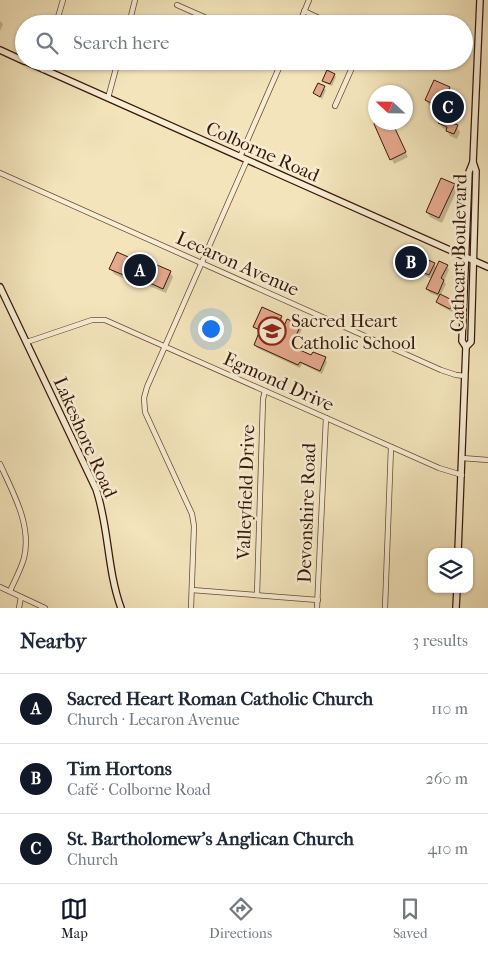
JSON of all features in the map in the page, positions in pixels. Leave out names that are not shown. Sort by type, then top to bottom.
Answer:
[{"type":"street","points":[[59,15],[63,0]]},
{"type":"street","points":[[131,15],[135,0]]},
{"type":"street","points":[[302,15],[309,0]]},
{"type":"street","points":[[473,162],[480,0]]},
{"type":"street","points":[[176,5],[199,15]]},
{"type":"street","points":[[304,11],[313,15]]},
{"type":"street","name":"Colborne Road","points":[[0,50],[15,57]]},
{"type":"street","name":"Colborne Road","points":[[43,70],[488,267]]},
{"type":"street","points":[[108,98],[116,70]]},
{"type":"street","points":[[240,157],[278,70]]},
{"type":"street","points":[[335,106],[352,70]]},
{"type":"street","points":[[191,608],[194,526],[192,514],[146,412],[144,398],[146,387],[247,160]]},
{"type":"street","name":"Cathcart Boulevard","points":[[473,162],[476,171],[471,342],[466,347],[462,341],[469,172],[473,162]]},
{"type":"street","name":"Lecaron Avenue","points":[[0,173],[441,370],[465,376]]},
{"type":"street","name":"Lakeshore Road","points":[[0,287],[96,489],[103,513],[121,608]]},
{"type":"street","name":"Egmond Drive","points":[[27,342],[84,322],[99,319],[111,322],[439,468],[462,475]]},
{"type":"street","points":[[458,548],[466,347]]},
{"type":"street","name":"Valleyfield Drive","points":[[256,595],[263,399],[266,391]]},
{"type":"street","name":"Devonshire Road","points":[[317,608],[324,427],[326,418]]},
{"type":"street","points":[[385,608],[391,447]]},
{"type":"street","points":[[462,458],[488,460]]},
{"type":"street","points":[[0,464],[20,509],[24,524],[24,558],[10,591]]},
{"type":"street","points":[[0,587],[45,608]]},
{"type":"street","points":[[192,590],[318,600]]},
{"type":"street","points":[[456,608],[457,593]]},
{"type":"street","points":[[19,608],[21,597]]},
{"type":"building","points":[[327,70],[335,74],[330,84],[322,81]]},
{"type":"building","points":[[434,80],[450,87],[444,101],[459,108],[452,123],[458,125],[454,134],[446,131],[447,127],[438,123],[443,114],[437,111],[439,107],[425,100]]},
{"type":"building","points":[[318,83],[325,86],[320,97],[313,93]]},
{"type":"building","points":[[377,130],[396,130],[406,152],[390,160]]},
{"type":"building","points":[[441,178],[455,184],[439,218],[426,212]]},
{"type":"building","points":[[411,251],[419,255],[410,273],[403,270]]},
{"type":"building","points":[[117,252],[142,263],[143,259],[171,271],[163,289],[139,278],[138,281],[109,269]]},
{"type":"building","points":[[426,259],[435,263],[429,275],[420,271]]},
{"type":"building","points":[[439,261],[448,265],[441,278],[444,280],[438,294],[426,289]]},
{"type":"building","points":[[440,294],[454,301],[450,309],[436,302]]},
{"type":"building","points":[[262,307],[282,316],[274,332],[277,334],[273,343],[276,345],[287,319],[301,325],[291,346],[311,355],[313,352],[326,357],[320,371],[300,362],[298,365],[254,345],[260,330],[253,327]]},
{"type":"place","name":"St. Bartholomew's Anglican Church","points":[[448,107]]},
{"type":"place","name":"Tim Hortons","points":[[411,262]]},
{"type":"place","name":"Sacred Heart Roman Catholic Church","points":[[140,270]]},
{"type":"place","name":"Sacred Heart Catholic School","points":[[272,331]]}]
